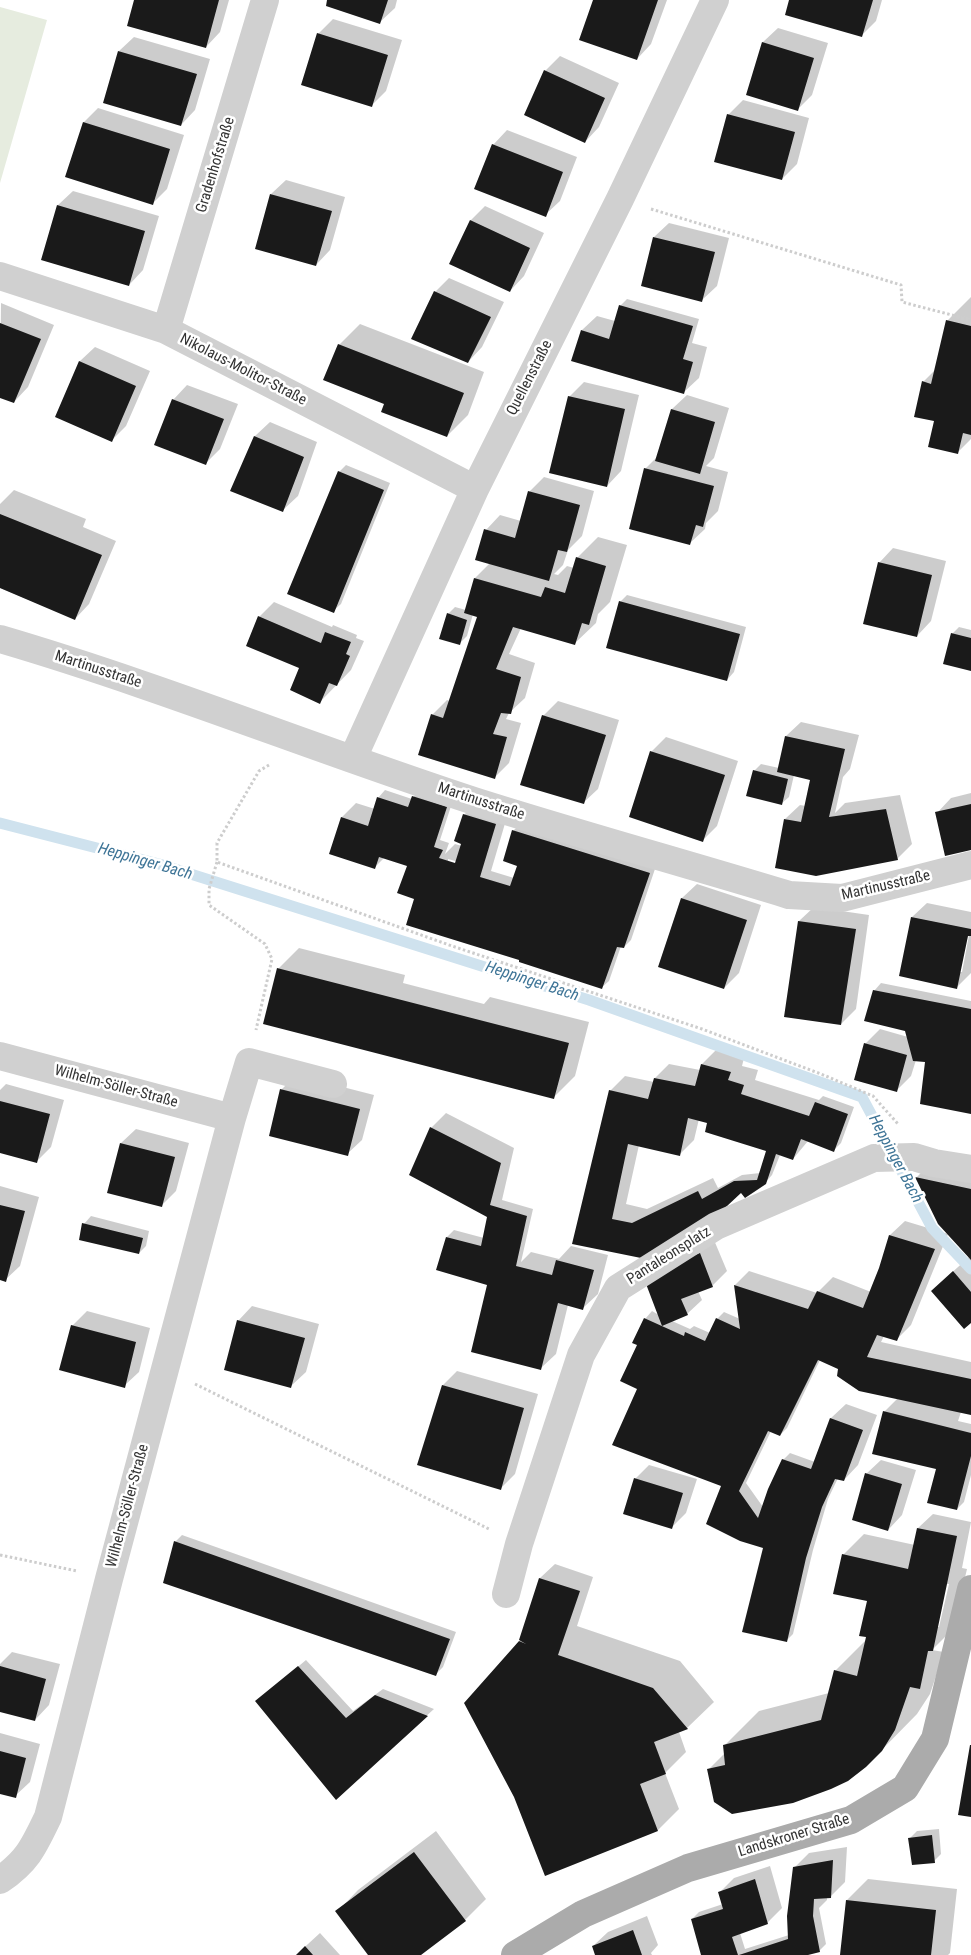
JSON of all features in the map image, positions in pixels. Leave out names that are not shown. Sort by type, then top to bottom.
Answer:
[{"type":"main road","name":"Landskroner Straße","points":[[515,1955],[583,1914],[680,1872],[851,1820],[905,1788],[936,1739],[971,1589]]},
{"type":"street","name":"Gradenhofstraße","points":[[166,330],[265,0]]},
{"type":"street","name":"Quellenstraße","points":[[353,758],[475,489],[620,199],[714,0]]},
{"type":"street","name":"Nikolaus-Molitor-Straße","points":[[0,276],[166,330],[475,489]]},
{"type":"street","name":"Martinusstraße","points":[[0,639],[141,683],[305,743],[474,801],[790,895],[842,898],[971,866]]},
{"type":"street","name":"Wilhelm-Söller-Straße","points":[[0,1056],[232,1118]]},
{"type":"street","points":[[249,1062],[333,1084]]},
{"type":"street","name":"Wilhelm-Söller-Straße","points":[[0,1880],[12,1872],[30,1854],[48,1817],[109,1579],[232,1118],[249,1062]]},
{"type":"street","name":"Pantaleonsplatz","points":[[506,1594],[519,1544],[581,1355],[618,1288],[716,1226],[874,1158],[924,1160],[971,1168]]},
{"type":"path","points":[[620,199],[900,285],[902,302],[971,320]]},
{"type":"path","points":[[249,1062],[272,959],[265,944],[209,905],[209,889],[217,862],[217,842],[259,771],[305,743]]},
{"type":"path","points":[[217,862],[452,946],[702,1029],[873,1096],[924,1160]]},
{"type":"path","points":[[165,1369],[519,1544]]},
{"type":"path","points":[[0,1555],[109,1579]]},
{"type":"shaded area","points":[[0,7],[47,20],[0,183]]},
{"type":"building","points":[[134,0],[219,0],[206,48],[127,26]]},
{"type":"building","points":[[327,0],[388,0],[380,24],[326,6]]},
{"type":"building","points":[[593,0],[658,0],[637,60],[579,40]]},
{"type":"building","points":[[789,0],[873,0],[862,37],[785,15]]},
{"type":"building","points":[[317,33],[388,55],[372,107],[301,85]]},
{"type":"building","points":[[762,42],[814,58],[798,111],[746,95]]},
{"type":"building","points":[[118,51],[197,74],[181,126],[103,103]]},
{"type":"building","points":[[544,70],[605,98],[585,143],[524,115]]},
{"type":"building","points":[[727,114],[795,132],[782,180],[714,162]]},
{"type":"building","points":[[83,122],[170,149],[153,205],[65,177]]},
{"type":"building","points":[[492,144],[563,172],[546,217],[474,189]]},
{"type":"building","points":[[270,194],[332,211],[316,266],[255,249]]},
{"type":"building","points":[[57,205],[145,231],[129,286],[41,260]]},
{"type":"building","points":[[470,220],[530,248],[510,292],[449,264]]},
{"type":"building","points":[[653,237],[715,252],[702,302],[641,286]]},
{"type":"building","points":[[434,291],[491,317],[468,363],[411,339]]},
{"type":"building","points":[[619,305],[693,326],[683,359],[693,362],[684,394],[571,361],[581,330],[609,339]]},
{"type":"building","points":[[946,320],[971,326],[971,435],[963,433],[958,454],[928,447],[934,421],[914,417],[922,381],[931,384]]},
{"type":"building","points":[[0,323],[41,339],[14,403],[0,398]]},
{"type":"building","points":[[338,344],[464,393],[447,437],[381,412],[384,404],[323,380]]},
{"type":"building","points":[[79,361],[136,386],[112,442],[55,417]]},
{"type":"building","points":[[568,396],[625,409],[607,487],[549,473]]},
{"type":"building","points":[[172,399],[224,419],[206,465],[154,445]]},
{"type":"building","points":[[671,409],[715,422],[700,474],[655,461]]},
{"type":"building","points":[[254,436],[304,457],[283,512],[230,491]]},
{"type":"building","points":[[644,468],[714,486],[703,527],[696,525],[690,545],[629,529]]},
{"type":"building","points":[[338,471],[384,490],[334,613],[287,594]]},
{"type":"building","points":[[528,491],[580,505],[567,552],[558,550],[549,581],[475,560],[484,529],[515,538]]},
{"type":"building","points":[[0,514],[102,555],[75,620],[0,588]]},
{"type":"building","points":[[576,557],[606,566],[589,625],[582,623],[575,645],[513,627],[496,669],[521,677],[511,714],[501,713],[493,734],[507,737],[495,779],[418,755],[431,714],[443,718],[477,617],[464,613],[474,578],[541,597],[545,587],[565,593]]},
{"type":"building","points":[[878,562],[932,575],[917,637],[863,624]]},
{"type":"building","points":[[619,601],[740,634],[727,681],[606,648]]},
{"type":"building","points":[[447,613],[467,620],[460,645],[439,639]]},
{"type":"building","points":[[258,616],[321,643],[325,632],[351,642],[346,654],[350,656],[337,686],[329,683],[320,704],[290,690],[299,668],[246,646]]},
{"type":"building","points":[[951,633],[971,638],[971,671],[943,664]]},
{"type":"building","points":[[542,715],[606,735],[584,804],[520,785]]},
{"type":"building","points":[[785,736],[845,749],[829,817],[886,809],[898,860],[816,876],[775,868],[784,819],[801,822],[810,780],[777,772]]},
{"type":"building","points":[[650,751],[725,775],[703,842],[629,817]]},
{"type":"building","points":[[753,770],[788,779],[782,805],[746,796]]},
{"type":"building","points":[[412,796],[447,807],[434,847],[443,850],[439,858],[455,863],[461,844],[454,841],[463,814],[496,824],[480,877],[510,886],[517,866],[503,861],[512,830],[650,873],[624,948],[617,947],[602,989],[519,962],[519,960],[406,925],[414,899],[397,893],[407,866],[379,857],[375,869],[329,854],[341,817],[368,826],[377,797],[408,807]]},
{"type":"building","points":[[971,804],[971,850],[945,856],[935,812]]},
{"type":"building","points":[[681,898],[747,920],[724,989],[658,967]]},
{"type":"building","points":[[911,917],[971,929],[971,936],[968,936],[957,989],[899,976]]},
{"type":"building","points":[[798,921],[856,929],[841,1025],[784,1017]]},
{"type":"building","points":[[277,968],[569,1043],[554,1099],[263,1024]]},
{"type":"building","points":[[873,990],[971,1009],[971,1114],[920,1104],[925,1062],[913,1061],[905,1031],[864,1021]]},
{"type":"building","points":[[864,1043],[907,1055],[897,1092],[854,1080]]},
{"type":"building","points":[[701,1064],[731,1072],[728,1080],[744,1085],[741,1094],[809,1116],[815,1102],[848,1114],[834,1152],[801,1139],[793,1160],[776,1154],[766,1184],[745,1198],[741,1193],[712,1220],[646,1259],[572,1244],[609,1090],[648,1099],[654,1078],[695,1086]],"holes":[[[688,1118],[707,1123],[705,1132],[766,1151],[757,1180],[734,1181],[702,1199],[698,1191],[632,1223],[612,1219],[628,1144],[680,1156]]]},
{"type":"building","points":[[280,1089],[360,1109],[348,1156],[269,1136]]},
{"type":"building","points":[[0,1101],[50,1114],[37,1163],[0,1153]]},
{"type":"building","points":[[430,1127],[501,1163],[490,1205],[527,1216],[516,1266],[552,1275],[556,1260],[594,1270],[583,1310],[558,1303],[541,1370],[471,1352],[487,1285],[436,1270],[446,1237],[481,1246],[487,1217],[409,1175]]},
{"type":"building","points":[[120,1143],[175,1157],[162,1207],[107,1193]]},
{"type":"building","points":[[915,1177],[971,1189],[971,1260],[938,1224]]},
{"type":"building","points":[[0,1205],[25,1211],[6,1282],[0,1280]]},
{"type":"building","points":[[82,1223],[143,1238],[139,1254],[79,1240]]},
{"type":"building","points":[[889,1235],[935,1249],[897,1341],[877,1335],[867,1357],[971,1379],[971,1415],[859,1391],[837,1376],[838,1369],[818,1360],[780,1436],[768,1431],[739,1491],[758,1518],[768,1489],[782,1459],[811,1469],[830,1418],[863,1430],[844,1481],[835,1479],[822,1507],[806,1558],[787,1642],[742,1632],[763,1548],[740,1541],[706,1524],[721,1486],[612,1445],[637,1389],[620,1381],[637,1345],[632,1343],[644,1318],[684,1336],[685,1332],[705,1341],[716,1318],[740,1329],[734,1285],[808,1309],[817,1291],[863,1308],[879,1268]]},
{"type":"building","points":[[700,1253],[713,1287],[681,1299],[688,1315],[662,1326],[643,1276]]},
{"type":"building","points":[[953,1271],[971,1292],[971,1323],[964,1329],[931,1291]]},
{"type":"building","points":[[237,1320],[305,1338],[291,1388],[224,1370]]},
{"type":"building","points":[[71,1325],[136,1342],[125,1388],[59,1370]]},
{"type":"building","points":[[442,1385],[524,1408],[501,1490],[417,1465]]},
{"type":"building","points":[[883,1411],[971,1433],[971,1456],[957,1510],[927,1503],[936,1469],[872,1454]]},
{"type":"building","points":[[865,1473],[902,1484],[888,1531],[852,1520]]},
{"type":"building","points":[[634,1478],[683,1493],[672,1529],[623,1514]]},
{"type":"building","points":[[917,1528],[957,1536],[933,1651],[928,1651],[920,1689],[910,1687],[895,1730],[882,1751],[848,1781],[793,1803],[732,1814],[714,1802],[707,1769],[725,1765],[723,1745],[821,1720],[834,1670],[857,1676],[866,1637],[859,1636],[867,1601],[833,1594],[842,1554],[908,1569]]},
{"type":"building","points":[[174,1541],[450,1639],[436,1676],[163,1583]]},
{"type":"building","points":[[539,1578],[580,1591],[558,1655],[653,1688],[688,1729],[654,1742],[666,1774],[640,1784],[658,1831],[545,1876],[514,1797],[464,1703],[519,1641],[526,1644],[519,1640]]},
{"type":"building","points":[[0,1666],[46,1679],[35,1721],[0,1712]]},
{"type":"building","points":[[298,1666],[346,1718],[375,1695],[428,1716],[336,1800],[255,1701]]},
{"type":"building","points":[[971,1745],[971,1817],[958,1815]]},
{"type":"building","points":[[0,1751],[26,1758],[16,1798],[0,1794]]},
{"type":"building","points":[[932,1835],[935,1863],[912,1865],[908,1838]]},
{"type":"building","points":[[414,1852],[466,1921],[421,1955],[368,1955],[335,1911]]},
{"type":"building","points":[[833,1860],[831,1898],[814,1899],[813,1916],[820,1952],[808,1955],[739,1955],[788,1939],[787,1916],[793,1867]]},
{"type":"building","points":[[755,1879],[768,1924],[732,1937],[738,1955],[701,1955],[691,1919],[723,1909],[718,1892]]},
{"type":"building","points":[[846,1900],[936,1910],[931,1955],[840,1955]]},
{"type":"building","points":[[633,1930],[642,1955],[595,1955],[592,1946]]},
{"type":"building","points":[[305,1946],[313,1955],[296,1955]]},
{"type":"waterway","name":"Heppinger Bach","points":[[0,823],[159,864],[589,1000],[862,1097],[932,1228],[971,1269]]}]
